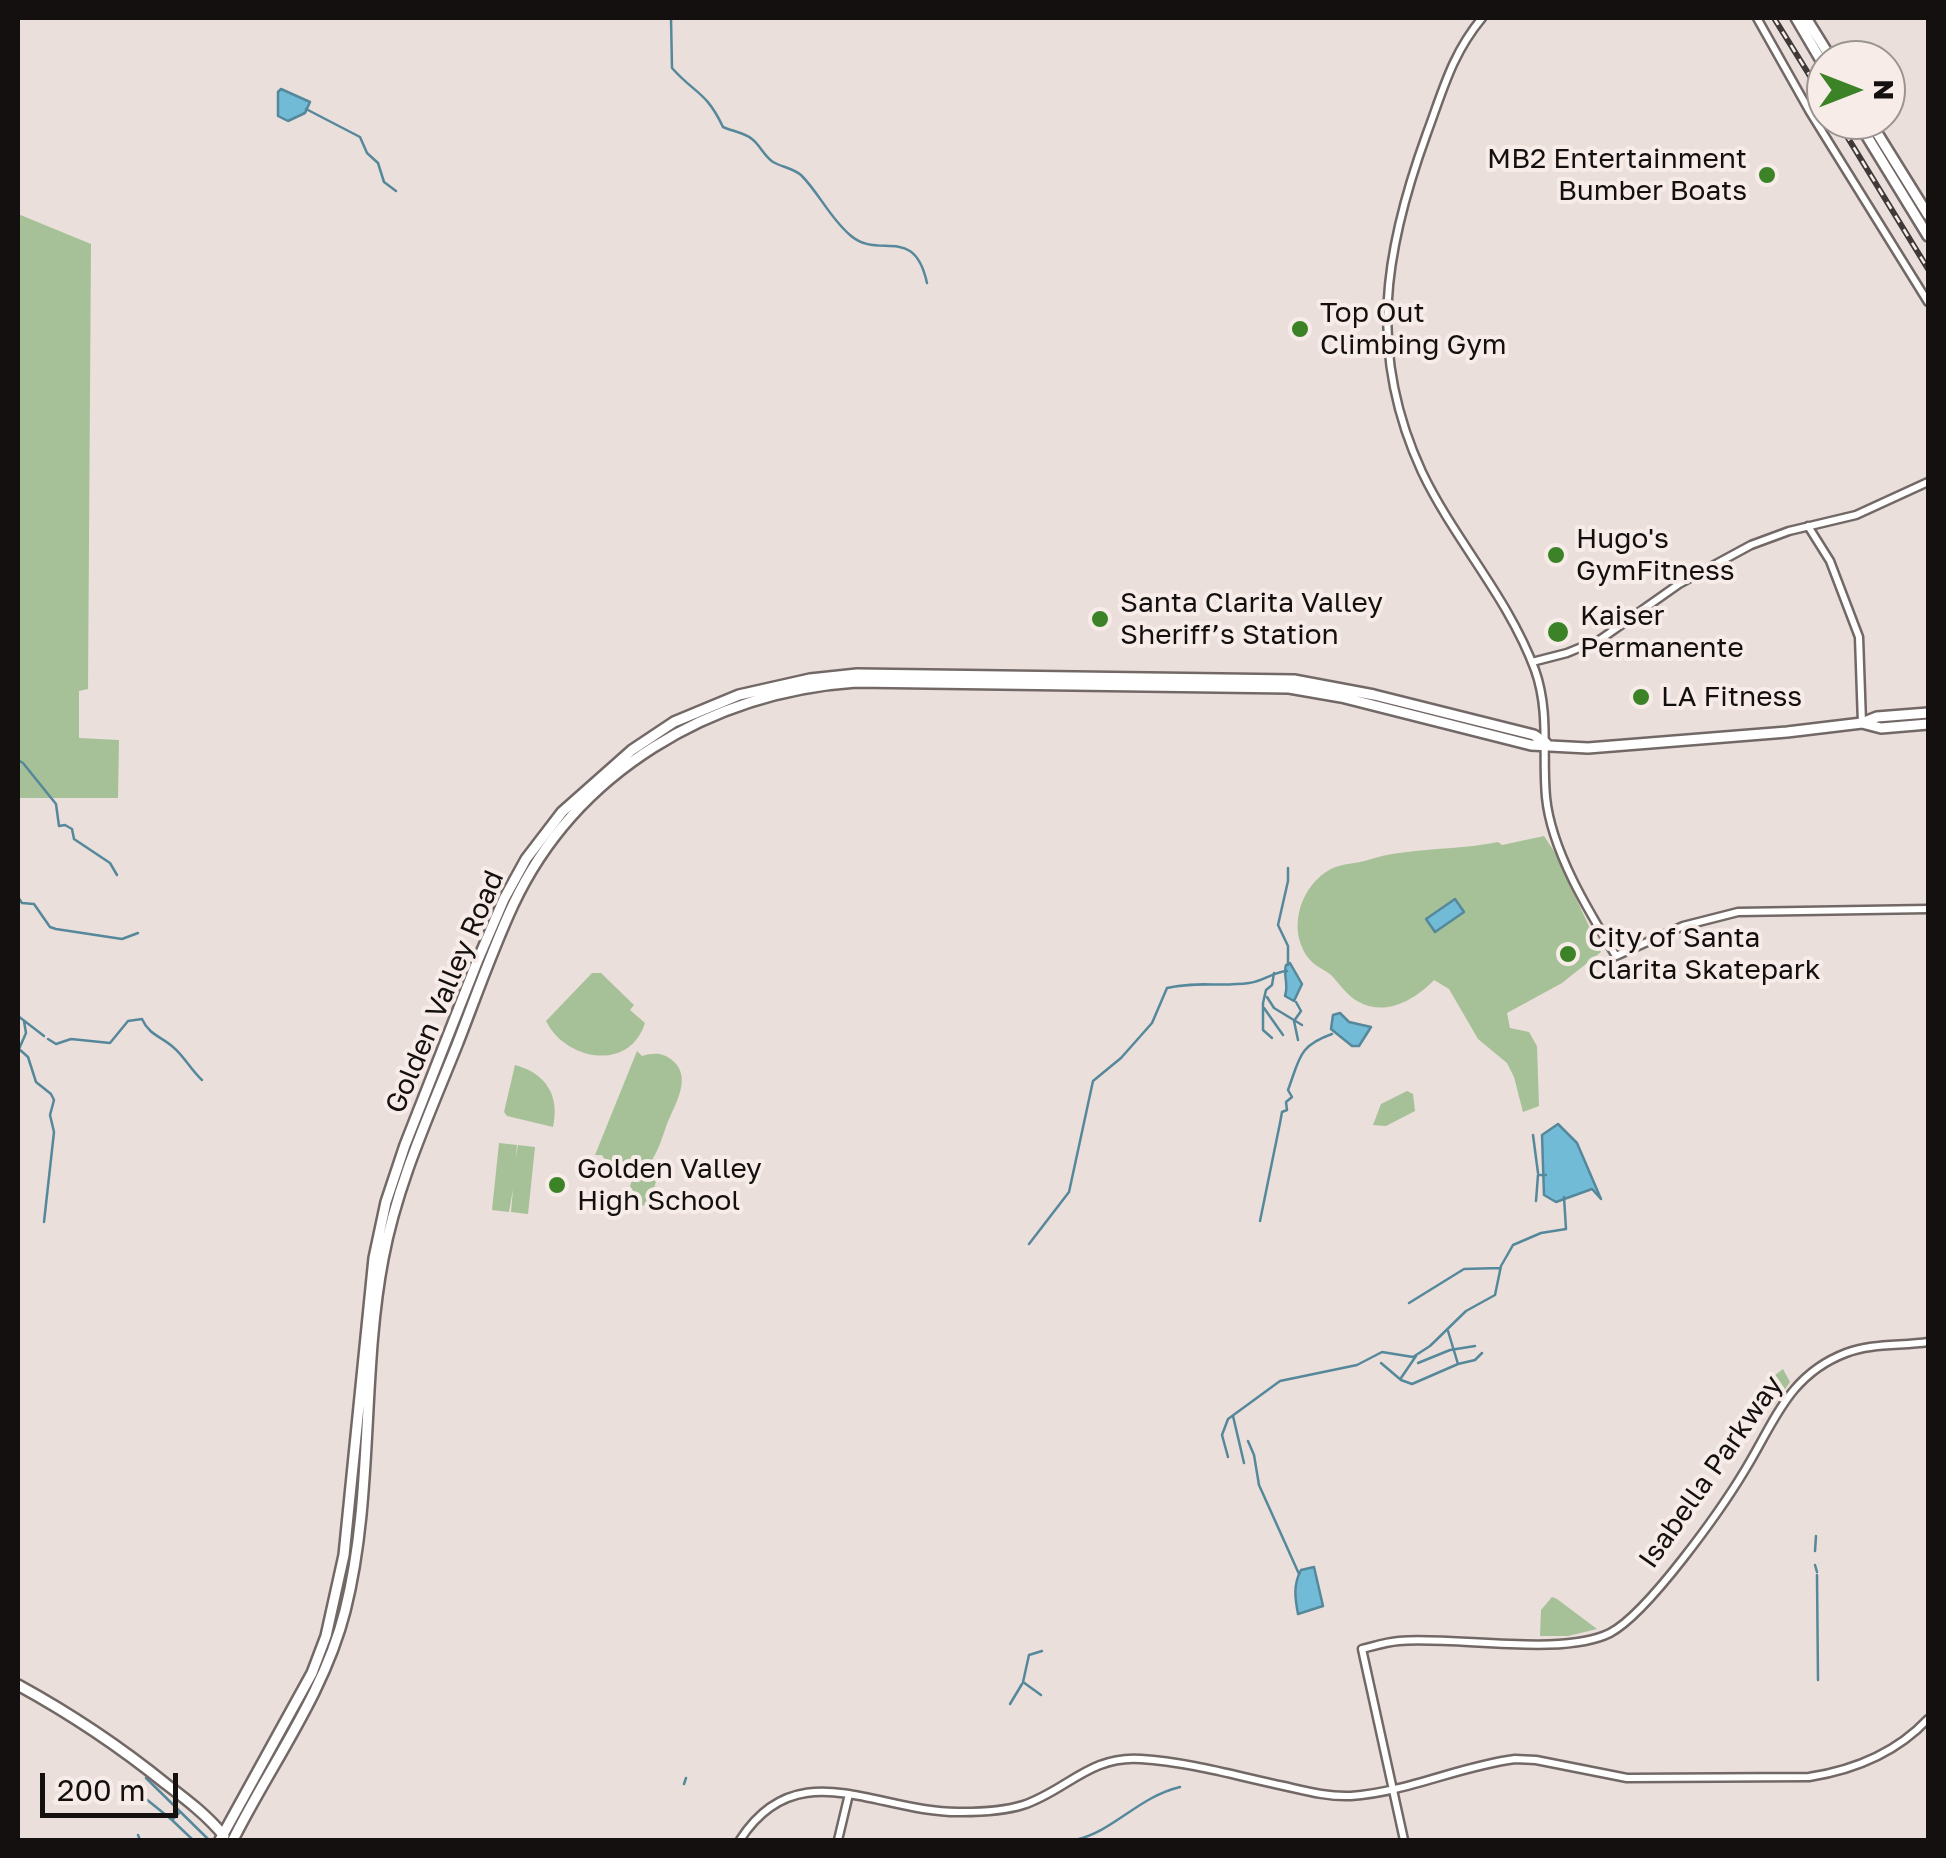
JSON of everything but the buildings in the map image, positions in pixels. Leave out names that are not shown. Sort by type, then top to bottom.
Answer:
[{"type":"main road","points":[[1796,18],[1809,40]]},
{"type":"main road","points":[[1806,18],[1820,40]]},
{"type":"main road","points":[[1870,140],[1928,232]]},
{"type":"main road","points":[[1882,140],[1928,215]]},
{"type":"main road","points":[[1872,144],[1898,178],[1908,181]]},
{"type":"main road","points":[[1908,181],[1908,192],[1928,232]]},
{"type":"main road","name":"Golden Valley Road","points":[[229,1839],[312,1673],[335,1604],[344,1556],[374,1258],[386,1202],[405,1145],[504,899],[535,846],[595,780],[674,722],[707,706],[774,686],[857,674],[1294,680],[1404,703],[1534,736],[1546,743],[1588,748],[1862,723],[1878,717],[1928,712]]},
{"type":"main road","name":"Golden Valley Road","points":[[1862,723],[1881,728],[1928,724]]},
{"type":"main road","points":[[18,1685],[128,1753],[229,1839]]},
{"type":"street","points":[[1482,18],[1454,56],[1401,209],[1389,274],[1388,336],[1397,400],[1422,472],[1505,606],[1532,662],[1544,704],[1546,798],[1552,827],[1593,918],[1616,956],[1682,926],[1738,912],[1928,909]]},
{"type":"street","points":[[1757,18],[1810,112],[1928,302]]},
{"type":"street","points":[[1532,662],[1601,639],[1691,577],[1760,541],[1856,516],[1928,482]]},
{"type":"street","points":[[1808,526],[1830,560],[1856,627],[1862,723]]},
{"type":"street","name":"Isabella Parkway","points":[[1392,1788],[1362,1649],[1397,1640],[1570,1643],[1613,1631],[1648,1599],[1708,1523],[1745,1470],[1777,1409],[1800,1382],[1846,1352],[1928,1342]]},
{"type":"street","points":[[740,1840],[762,1811],[782,1799],[813,1790],[924,1810],[1007,1809],[1042,1796],[1090,1768],[1121,1759],[1138,1758],[1324,1795],[1355,1796],[1515,1759],[1637,1779],[1810,1777],[1851,1767],[1893,1749],[1928,1719]]},
{"type":"street","points":[[1392,1788],[1404,1840]]},
{"type":"street","points":[[838,1840],[849,1794]]},
{"type":"green space","points":[[18,214],[91,244],[88,689],[79,691],[79,738],[119,740],[118,798],[18,798]]},
{"type":"green space","points":[[1544,836],[1601,952],[1562,983],[1507,1013],[1510,1028],[1529,1032],[1537,1046],[1539,1106],[1523,1112],[1507,1063],[1478,1039],[1449,989],[1434,980],[1418,994],[1390,1007],[1359,1002],[1304,951],[1299,938],[1299,911],[1311,887],[1336,867],[1399,853],[1498,842],[1502,845]]},
{"type":"green space","points":[[592,973],[601,973],[634,1005],[630,1010],[645,1023],[637,1039],[612,1055],[581,1052],[567,1045],[546,1021]]},
{"type":"green space","points":[[637,1051],[642,1056],[657,1054],[672,1060],[682,1082],[652,1160],[640,1171],[626,1173],[602,1155],[595,1155]]},
{"type":"green space","points":[[515,1065],[535,1074],[548,1087],[554,1105],[553,1127],[504,1112]]},
{"type":"green space","points":[[1407,1091],[1413,1094],[1415,1111],[1386,1126],[1373,1125],[1381,1104]]},
{"type":"green space","points":[[499,1143],[517,1145],[516,1157],[518,1145],[535,1147],[528,1214],[511,1212],[513,1189],[509,1212],[492,1210]]},
{"type":"green space","points":[[648,1169],[659,1172],[650,1201],[643,1206],[630,1186],[634,1175]]},
{"type":"green space","points":[[1783,1369],[1790,1382],[1771,1409],[1762,1385]]},
{"type":"green space","points":[[1552,1597],[1597,1629],[1568,1636],[1540,1636],[1541,1610]]},
{"type":"water","points":[[281,89],[310,102],[305,113],[288,121],[278,116]]},
{"type":"water","points":[[1455,899],[1464,912],[1435,932],[1426,919]]},
{"type":"water","points":[[1290,963],[1302,984],[1294,1001],[1285,996],[1285,969]]},
{"type":"water","points":[[1340,1013],[1349,1022],[1371,1027],[1359,1046],[1352,1046],[1331,1029],[1333,1015]]},
{"type":"water","points":[[1558,1124],[1577,1143],[1601,1199],[1592,1189],[1556,1202],[1544,1195],[1542,1135]]},
{"type":"water","points":[[1314,1567],[1323,1606],[1298,1614],[1298,1576],[1301,1570]]},
{"type":"waterway","points":[[671,18],[672,68],[705,99],[723,127],[749,137],[773,162],[801,175],[850,235],[861,242],[905,248],[914,254],[927,283]]},
{"type":"waterway","points":[[306,109],[360,137],[367,153],[378,163],[384,182],[396,191]]},
{"type":"waterway","points":[[18,760],[56,804],[59,826],[72,829],[74,839],[110,863],[117,875]]},
{"type":"waterway","points":[[1288,868],[1278,925],[1288,946],[1288,965]]},
{"type":"waterway","points":[[18,897],[22,903],[34,904],[50,927],[56,929],[122,939],[138,933]]},
{"type":"waterway","points":[[1029,1244],[1069,1192],[1093,1081],[1121,1058],[1152,1023],[1167,988],[1249,983],[1287,971]]},
{"type":"waterway","points":[[1272,1038],[1263,1030],[1263,1003],[1274,973]]},
{"type":"waterway","points":[[1267,997],[1274,1008],[1302,1025]]},
{"type":"waterway","points":[[1296,1002],[1301,1011],[1294,1021],[1298,1040]]},
{"type":"waterway","points":[[1264,1008],[1283,1035]]},
{"type":"waterway","points":[[18,1016],[44,1036]]},
{"type":"waterway","points":[[48,1039],[56,1044],[71,1039],[110,1043],[128,1021],[142,1019],[202,1080]]},
{"type":"waterway","points":[[24,1021],[26,1033],[19,1049],[28,1057],[36,1082],[54,1100],[44,1222]]},
{"type":"waterway","points":[[1260,1221],[1282,1112],[1287,1110],[1286,1102],[1292,1097],[1288,1090],[1298,1061],[1312,1043],[1332,1034]]},
{"type":"waterway","points":[[1533,1135],[1538,1173]]},
{"type":"waterway","points":[[1536,1201],[1538,1175],[1546,1175]]},
{"type":"waterway","points":[[1228,1457],[1222,1435],[1228,1419],[1280,1381],[1357,1365],[1382,1352],[1413,1357],[1430,1346],[1466,1311],[1495,1295],[1501,1266],[1513,1245],[1541,1233],[1566,1229],[1564,1197]]},
{"type":"waterway","points":[[1409,1303],[1464,1269],[1500,1268]]},
{"type":"waterway","points":[[1381,1363],[1412,1384],[1458,1364],[1448,1331]]},
{"type":"waterway","points":[[1418,1363],[1450,1350],[1475,1346]]},
{"type":"waterway","points":[[1458,1364],[1475,1360],[1482,1353]]},
{"type":"waterway","points":[[1401,1378],[1416,1356]]},
{"type":"waterway","points":[[1233,1416],[1244,1463]]},
{"type":"waterway","points":[[1248,1441],[1259,1485],[1299,1574]]},
{"type":"waterway","points":[[1815,1551],[1816,1536]]},
{"type":"waterway","points":[[1815,1565],[1817,1572]]},
{"type":"waterway","points":[[1817,1575],[1818,1680]]},
{"type":"waterway","points":[[1041,1695],[1023,1682],[1029,1655],[1042,1651]]},
{"type":"waterway","points":[[1010,1704],[1022,1684]]},
{"type":"waterway","points":[[146,1778],[209,1840]]},
{"type":"waterway","points":[[684,1784],[686,1778]]},
{"type":"waterway","points":[[1075,1840],[1102,1830],[1151,1798],[1180,1787]]},
{"type":"waterway","points":[[135,1790],[172,1820],[179,1813]]},
{"type":"waterway","points":[[173,1821],[193,1840]]},
{"type":"waterway","points":[[138,1835],[140,1840]]},
{"type":"railway","points":[[1774,18],[1806,70]]},
{"type":"railway","points":[[1849,140],[1928,269]]},
{"type":"place","name":"MB2 Entertainment Bumber Boats","points":[[1767,175]]},
{"type":"place","name":"Top Out Climbing Gym","points":[[1300,329]]},
{"type":"place","name":"Hugo's GymFitness","points":[[1556,555]]},
{"type":"place","name":"Santa Clarita Valley Sheriff’s Station","points":[[1100,619]]},
{"type":"place","name":"Kaiser Permanente","points":[[1558,632]]},
{"type":"place","name":"LA Fitness","points":[[1641,697]]},
{"type":"place","name":"City of Santa Clarita Skatepark","points":[[1568,954]]},
{"type":"place","name":"Golden Valley High School","points":[[557,1185]]}]
